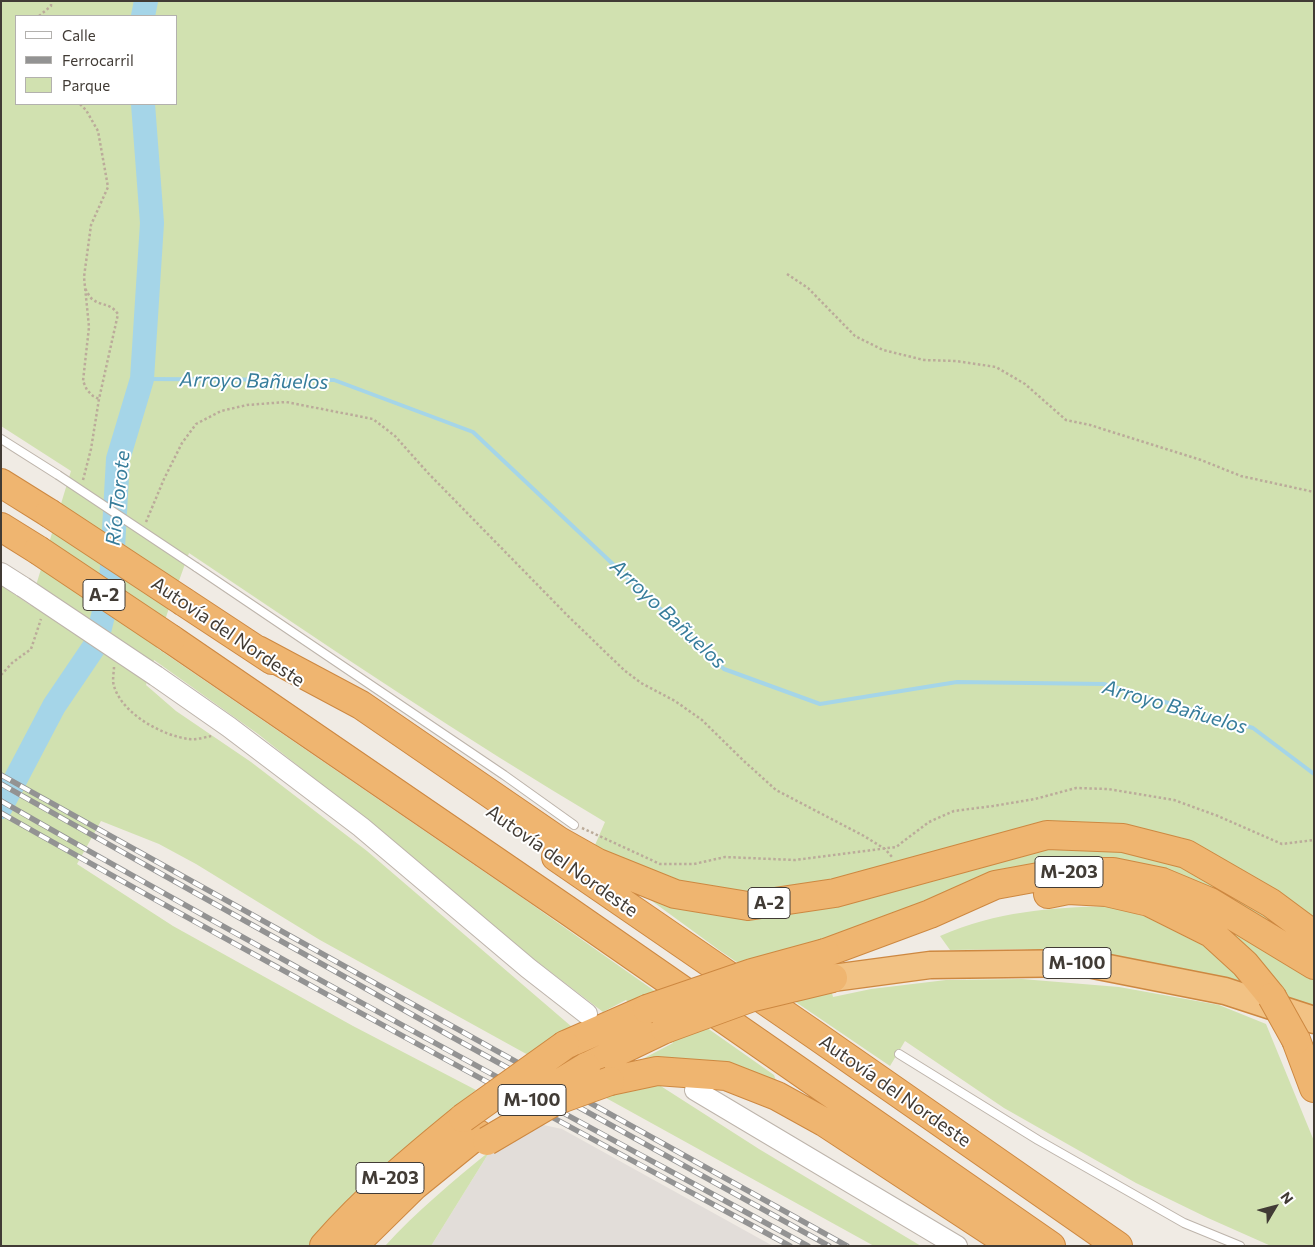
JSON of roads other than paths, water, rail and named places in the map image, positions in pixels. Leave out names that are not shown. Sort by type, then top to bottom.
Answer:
[{"type":"highway","name":"Autovía del Nordeste","points":[[1,483],[258,650],[585,878],[815,1034],[1118,1246]]},
{"type":"highway","name":"Autovía del Nordeste","points":[[1,527],[171,639],[567,910],[1052,1246]]},
{"type":"highway","name":"A-2","points":[[258,650],[361,705],[559,841],[598,863],[675,894],[748,906],[835,893],[1047,835],[1123,838],[1186,854],[1272,903],[1314,934]]},
{"type":"highway","name":"M-203","points":[[353,1246],[414,1186],[476,1131],[565,1045],[647,1009],[752,973],[829,966],[930,914],[996,885],[1066,872],[1113,872],[1162,882],[1210,902],[1314,965]]},
{"type":"highway","points":[[829,966],[999,901],[1068,890],[1106,892],[1149,902],[1211,934],[1245,964],[1272,997],[1305,1030],[1314,1088]]},
{"type":"highway","name":"M-100","points":[[476,1131],[586,1067],[666,1029],[829,966],[1083,963],[1226,991],[1305,1030]]},
{"type":"highway","points":[[368,1246],[423,1192],[476,1131],[610,1081],[657,1071],[726,1076],[777,1096],[824,1122],[1013,1246]]},
{"type":"highway","name":"M-203","points":[[324,1246],[347,1220],[402,1168],[476,1131]]},
{"type":"street","points":[[1,573],[229,727],[361,827],[528,968],[587,1014]]},
{"type":"street","points":[[695,1090],[957,1246]]},
{"type":"lane","points":[[1,439],[196,567],[574,824]]},
{"type":"lane","points":[[899,1054],[1038,1140],[1184,1223],[1240,1246]]},
{"type":"waterway","name":"Río Torote","points":[[143,15],[146,1]]},
{"type":"waterway","name":"Río Torote","points":[[1,807],[54,706],[96,644],[111,583],[118,459],[142,379],[152,223],[143,105]]},
{"type":"waterway","name":"Arroyo Bañuelos","points":[[142,379],[334,380],[473,432],[724,669],[820,704],[957,682],[1104,684],[1253,728],[1314,774]]},
{"type":"railway","points":[[1,775],[847,1246]]},
{"type":"railway","points":[[1,784],[829,1246]]},
{"type":"railway","points":[[1,801],[302,970],[808,1246]]},
{"type":"railway","points":[[1,813],[296,977],[790,1246]]}]
